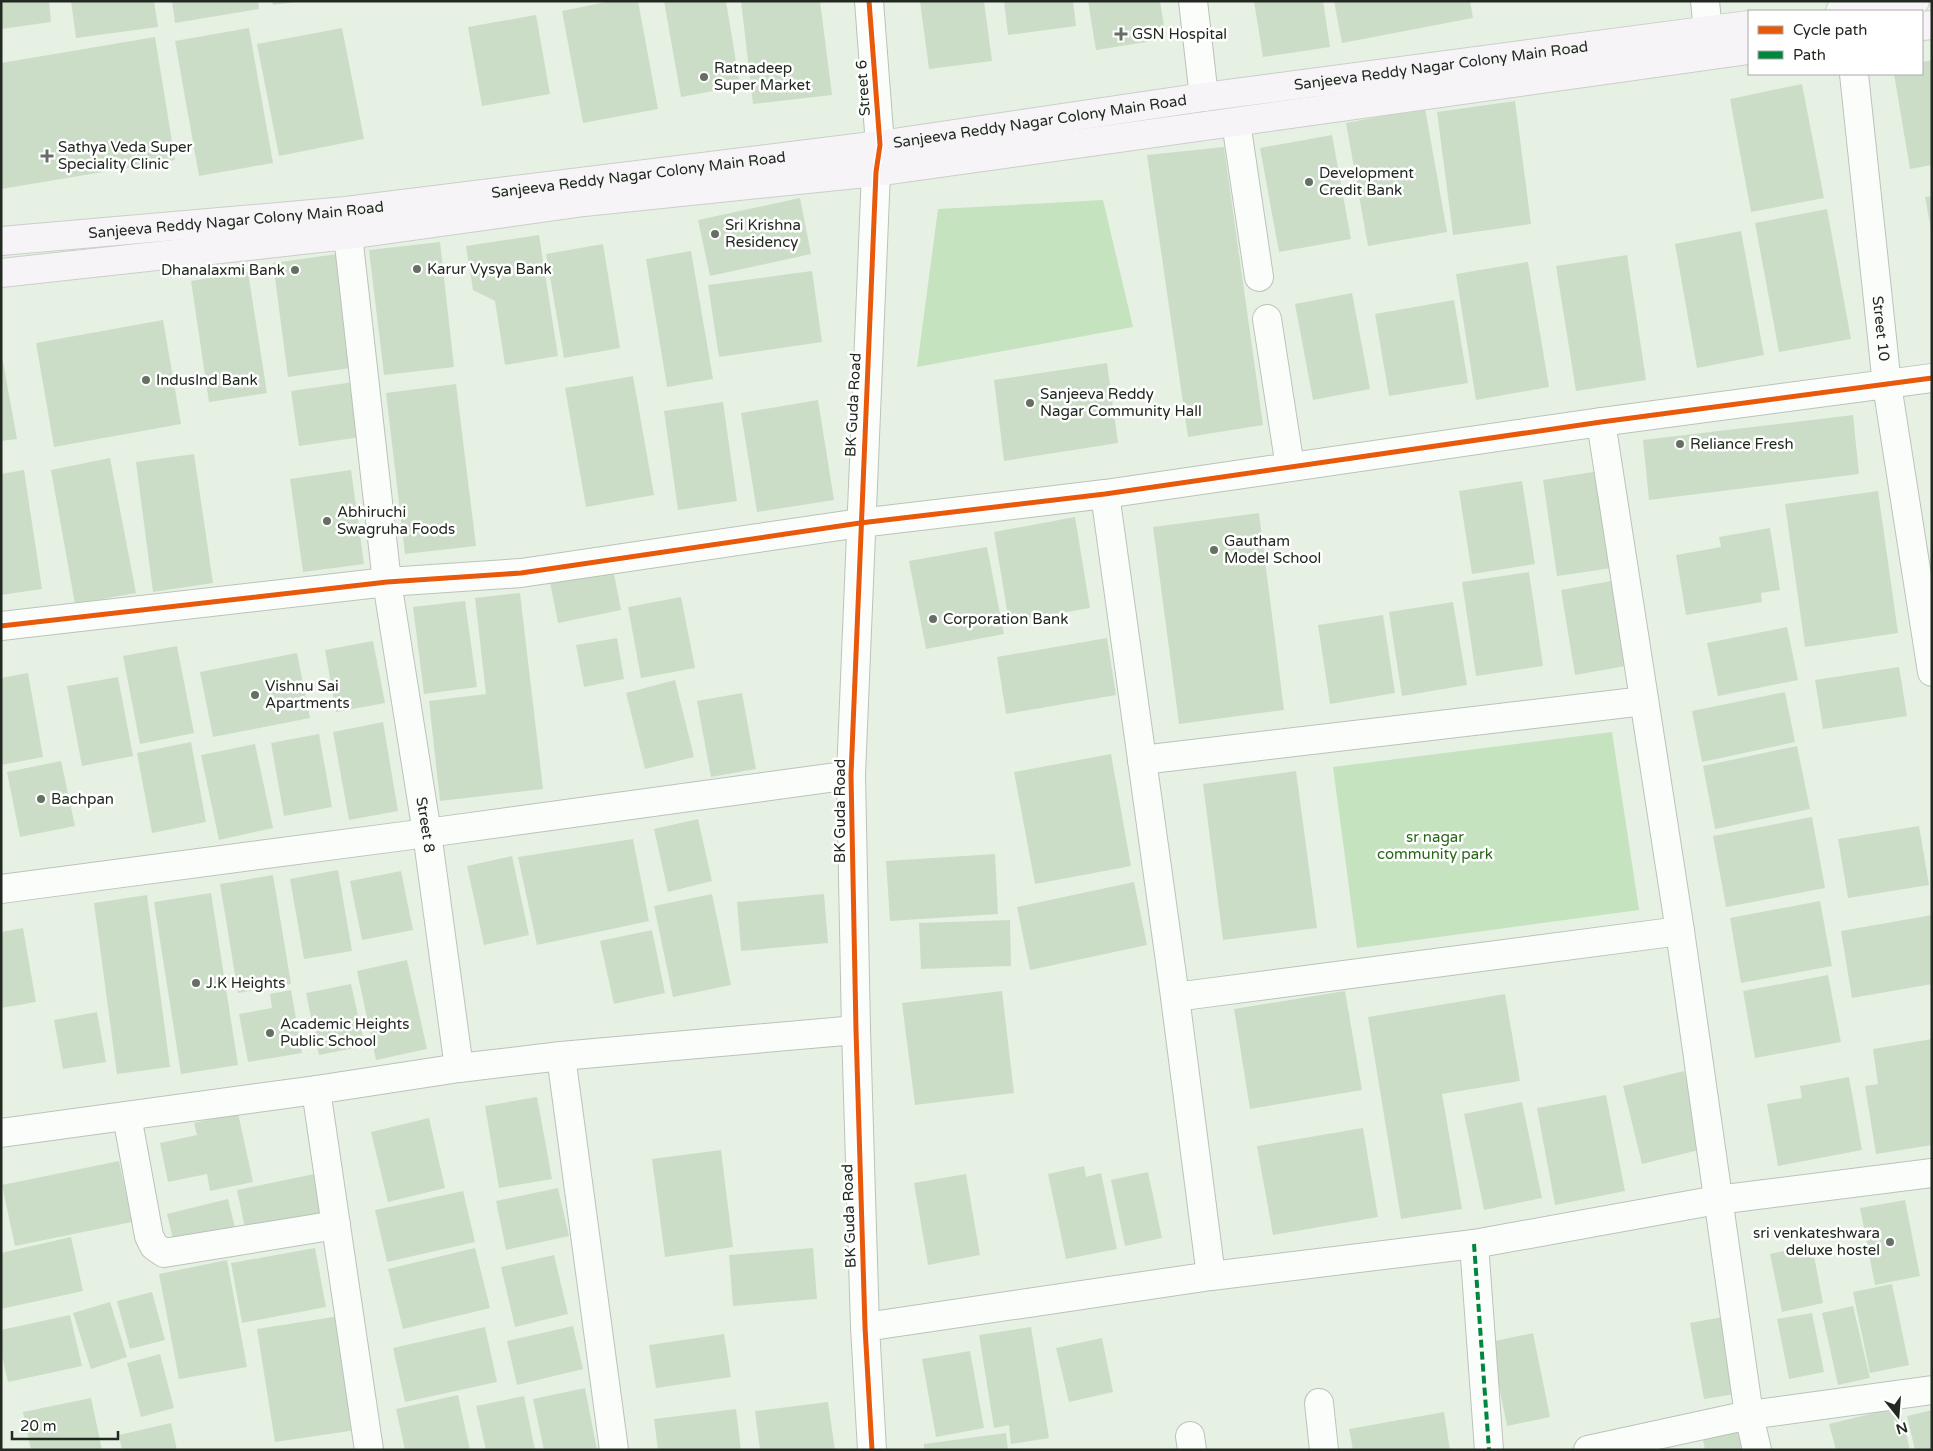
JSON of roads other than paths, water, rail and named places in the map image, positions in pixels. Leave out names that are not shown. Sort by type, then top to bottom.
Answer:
[{"type":"main road","points":[[1848,10],[1915,1]]},
{"type":"main road","name":"Sanjeeva Reddy Nagar Colony Main Road","points":[[1,241],[346,211],[880,145],[1204,97],[1708,32],[1748,25]]},
{"type":"main road","name":"Sanjeeva Reddy Nagar Colony Main Road","points":[[1,272],[348,234],[584,202],[876,172],[1748,50]]},
{"type":"street","name":"Street 6","points":[[869,1],[880,145],[876,172]]},
{"type":"street","points":[[1193,1],[1204,97]]},
{"type":"street","points":[[1705,1],[1708,32]]},
{"type":"street","name":"Street 10","points":[[1854,75],[1887,385],[1932,672]]},
{"type":"street","points":[[1236,122],[1259,278]]},
{"type":"street","name":"BK Guda Road","points":[[872,1450],[865,1327],[851,775],[876,172]]},
{"type":"street","name":"Street 8","points":[[348,234],[387,582],[427,833],[459,1068]]},
{"type":"street","points":[[1267,319],[1290,468]]},
{"type":"street","points":[[1,626],[387,582],[521,572],[860,524],[1105,494],[1601,422],[1932,378]]},
{"type":"street","points":[[1601,422],[1680,931],[1749,1416],[1757,1450]]},
{"type":"street","points":[[1105,494],[1175,997],[1211,1276]]},
{"type":"street","points":[[1142,760],[1644,700]]},
{"type":"street","points":[[1,889],[851,775]]},
{"type":"street","points":[[1175,997],[1680,931]]},
{"type":"street","points":[[1,1133],[316,1090],[459,1068],[561,1056],[856,1030]]},
{"type":"street","points":[[561,1056],[614,1450]]},
{"type":"street","points":[[316,1090],[369,1450]]},
{"type":"street","points":[[127,1116],[149,1236],[154,1246],[164,1252],[336,1225]]},
{"type":"street","points":[[865,1327],[1211,1276],[1474,1244],[1718,1200],[1932,1173]]},
{"type":"street","points":[[1474,1244],[1489,1450]]},
{"type":"street","points":[[1588,1450],[1749,1416],[1932,1390]]},
{"type":"street","points":[[1319,1403],[1324,1450]]},
{"type":"place","name":"GSN Hospital","points":[[1121,34]]},
{"type":"place","name":"Ratnadeep Super Market","points":[[704,77]]},
{"type":"place","name":"Sathya Veda Super Speciality Clinic","points":[[47,156]]},
{"type":"place","name":"Development Credit Bank","points":[[1309,182]]},
{"type":"place","name":"Sri Krishna Residency","points":[[715,234]]},
{"type":"place","name":"Karur Vysya Bank","points":[[417,269]]},
{"type":"place","name":"Dhanalaxmi Bank","points":[[295,270]]},
{"type":"place","name":"IndusInd Bank","points":[[146,380]]},
{"type":"place","name":"Sanjeeva Reddy Nagar Community Hall","points":[[1030,403]]},
{"type":"place","name":"Reliance Fresh","points":[[1680,444]]},
{"type":"place","name":"Abhiruchi Swagruha Foods","points":[[327,521]]},
{"type":"place","name":"Gautham Model School","points":[[1214,550]]},
{"type":"place","name":"Corporation Bank","points":[[933,619]]},
{"type":"place","name":"Vishnu Sai Apartments","points":[[255,695]]},
{"type":"place","name":"Bachpan","points":[[41,799]]},
{"type":"place","name":"J.K Heights","points":[[196,983]]},
{"type":"place","name":"Academic Heights Public School","points":[[270,1033]]},
{"type":"place","name":"sri venkateshwara deluxe hostel","points":[[1890,1242]]},
{"type":"park label","name":"sr nagar community park","points":[[1435,846]]}]
